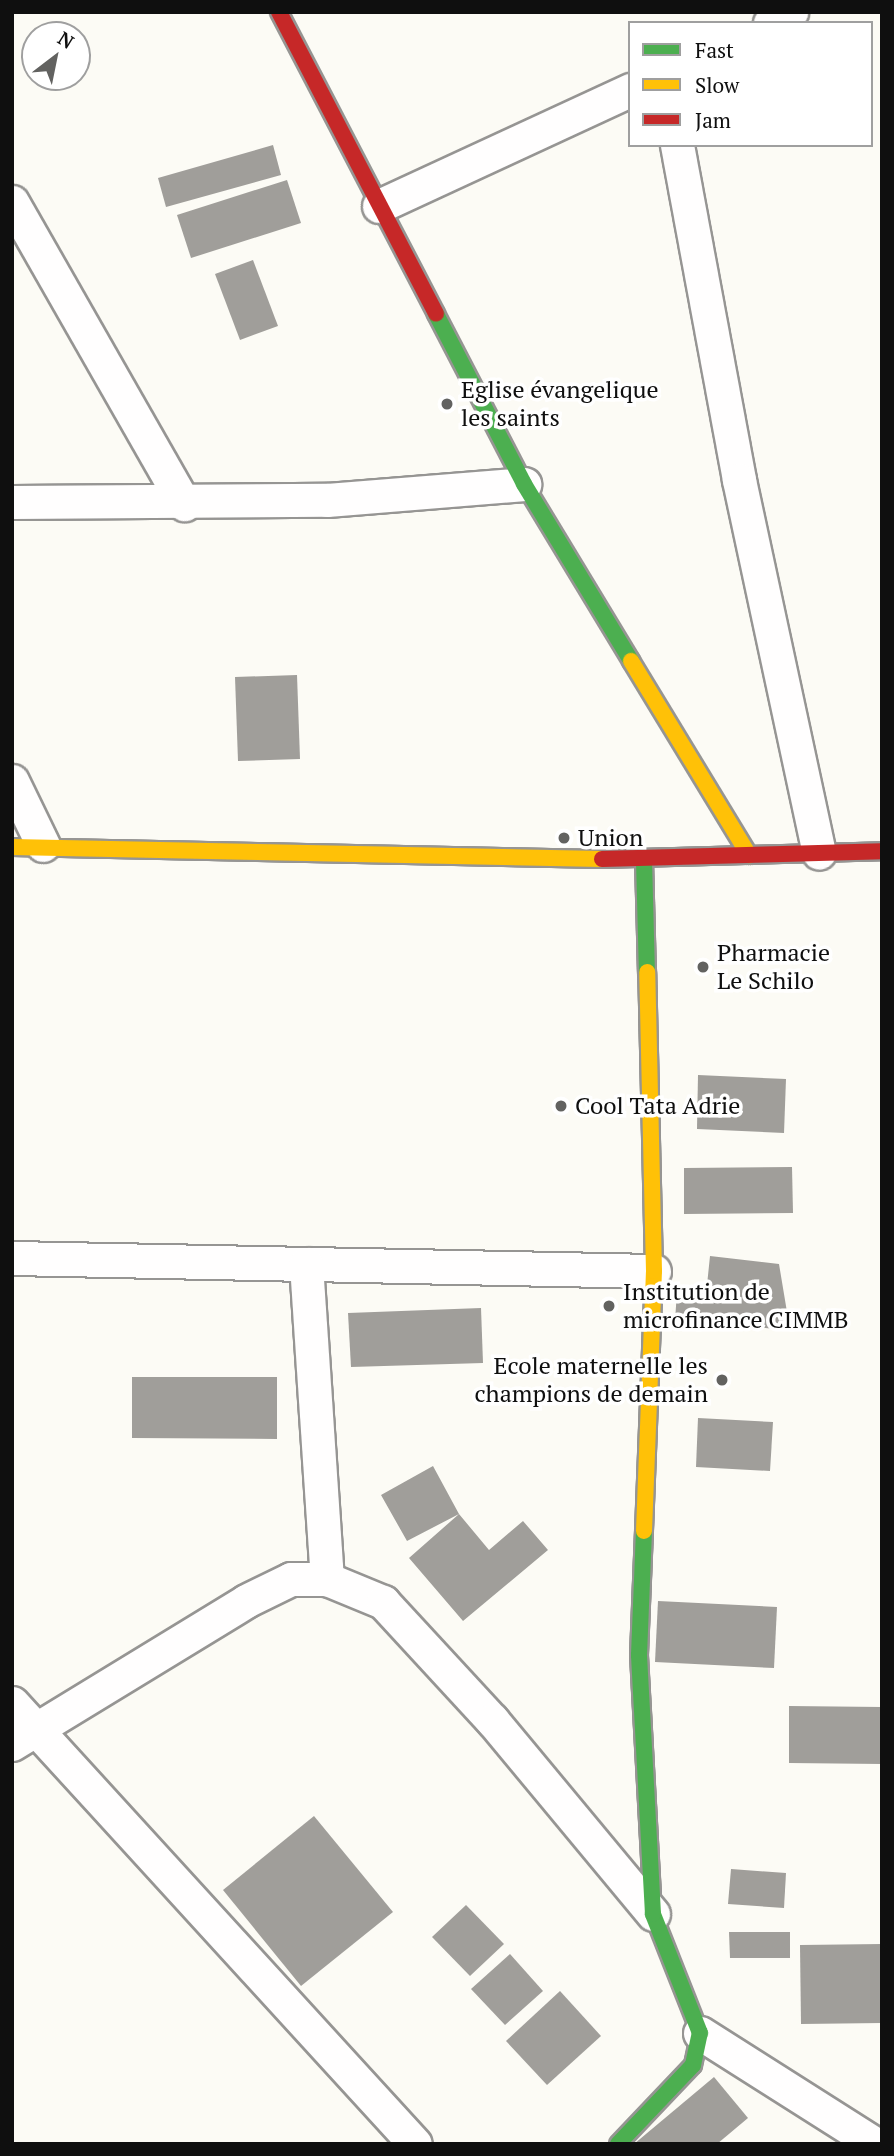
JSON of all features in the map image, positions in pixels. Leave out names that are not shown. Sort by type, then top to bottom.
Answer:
[{"type":"street","points":[[279,12],[524,484],[749,855]]},
{"type":"street","points":[[773,21],[791,12]]},
{"type":"street","points":[[379,206],[628,91]]},
{"type":"street","points":[[677,147],[739,480],[819,852]]},
{"type":"street","points":[[12,202],[184,504]]},
{"type":"street","points":[[12,502],[184,504],[327,500],[524,484]]},
{"type":"street","points":[[12,781],[28,846],[644,860],[882,851]]},
{"type":"street","points":[[644,860],[654,1271],[639,1655],[653,1914]]},
{"type":"street","points":[[12,1258],[654,1271]]},
{"type":"street","points":[[306,1264],[327,1579]]},
{"type":"street","points":[[23,1736],[246,1601],[291,1579],[327,1579],[383,1602],[492,1720],[653,1914],[700,2033],[693,2065],[618,2144]]},
{"type":"street","points":[[12,1703],[23,1736],[415,2144]]},
{"type":"street","points":[[700,2033],[874,2144]]},
{"type":"building","points":[[273,145],[281,175],[166,207],[158,178]]},
{"type":"building","points":[[287,180],[301,223],[191,258],[177,215]]},
{"type":"building","points":[[253,260],[278,326],[240,340],[215,274]]},
{"type":"building","points":[[297,675],[300,759],[238,761],[235,677]]},
{"type":"building","points":[[698,1075],[786,1079],[784,1133],[697,1129]]},
{"type":"building","points":[[792,1167],[793,1213],[684,1214],[684,1168]]},
{"type":"building","points":[[710,1256],[779,1264],[790,1330],[675,1321],[677,1291],[707,1285]]},
{"type":"building","points":[[481,1308],[483,1363],[351,1367],[348,1313]]},
{"type":"building","points":[[132,1377],[277,1377],[277,1439],[132,1438]]},
{"type":"building","points":[[698,1418],[773,1422],[770,1471],[696,1467]]},
{"type":"building","points":[[433,1466],[459,1514],[407,1541],[381,1495]]},
{"type":"building","points":[[459,1514],[489,1550],[523,1521],[548,1550],[463,1621],[409,1558]]},
{"type":"building","points":[[658,1601],[777,1607],[774,1668],[655,1662]]},
{"type":"building","points":[[789,1706],[882,1707],[882,1764],[789,1763]]},
{"type":"building","points":[[314,1816],[393,1912],[301,1986],[223,1890]]},
{"type":"building","points":[[731,1869],[786,1873],[784,1908],[728,1904]]},
{"type":"building","points":[[466,1905],[504,1944],[470,1976],[432,1937]]},
{"type":"building","points":[[729,1932],[790,1932],[790,1958],[730,1958]]},
{"type":"building","points":[[882,1944],[882,2023],[801,2024],[800,1945]]},
{"type":"building","points":[[510,1954],[543,1991],[505,2025],[471,1989]]},
{"type":"building","points":[[560,1991],[601,2036],[547,2085],[506,2041]]},
{"type":"building","points":[[714,2077],[748,2118],[717,2144],[634,2144]]},
{"type":"traffic: fast","points":[[436,314],[524,484],[631,661]]},
{"type":"traffic: fast","points":[[644,860],[647,972]]},
{"type":"traffic: fast","points":[[618,2144],[693,2065],[700,2033],[653,1914],[639,1655],[644,1531]]},
{"type":"traffic: slow","points":[[631,661],[749,855]]},
{"type":"traffic: slow","points":[[12,847],[602,859]]},
{"type":"traffic: slow","points":[[644,1531],[654,1271],[647,972]]},
{"type":"traffic: jam","points":[[279,12],[436,314]]},
{"type":"traffic: jam","points":[[602,859],[882,851]]},
{"type":"place","name":"Eglise évangelique les saints","points":[[447,404]]},
{"type":"place","name":"Union","points":[[564,838]]},
{"type":"place","name":"Pharmacie Le Schilo","points":[[703,967]]},
{"type":"place","name":"Cool Tata Adrie","points":[[561,1106]]},
{"type":"place","name":"Institution de microfinance CIMMB","points":[[609,1306]]},
{"type":"place","name":"Ecole maternelle les champions de demain","points":[[722,1380]]}]
